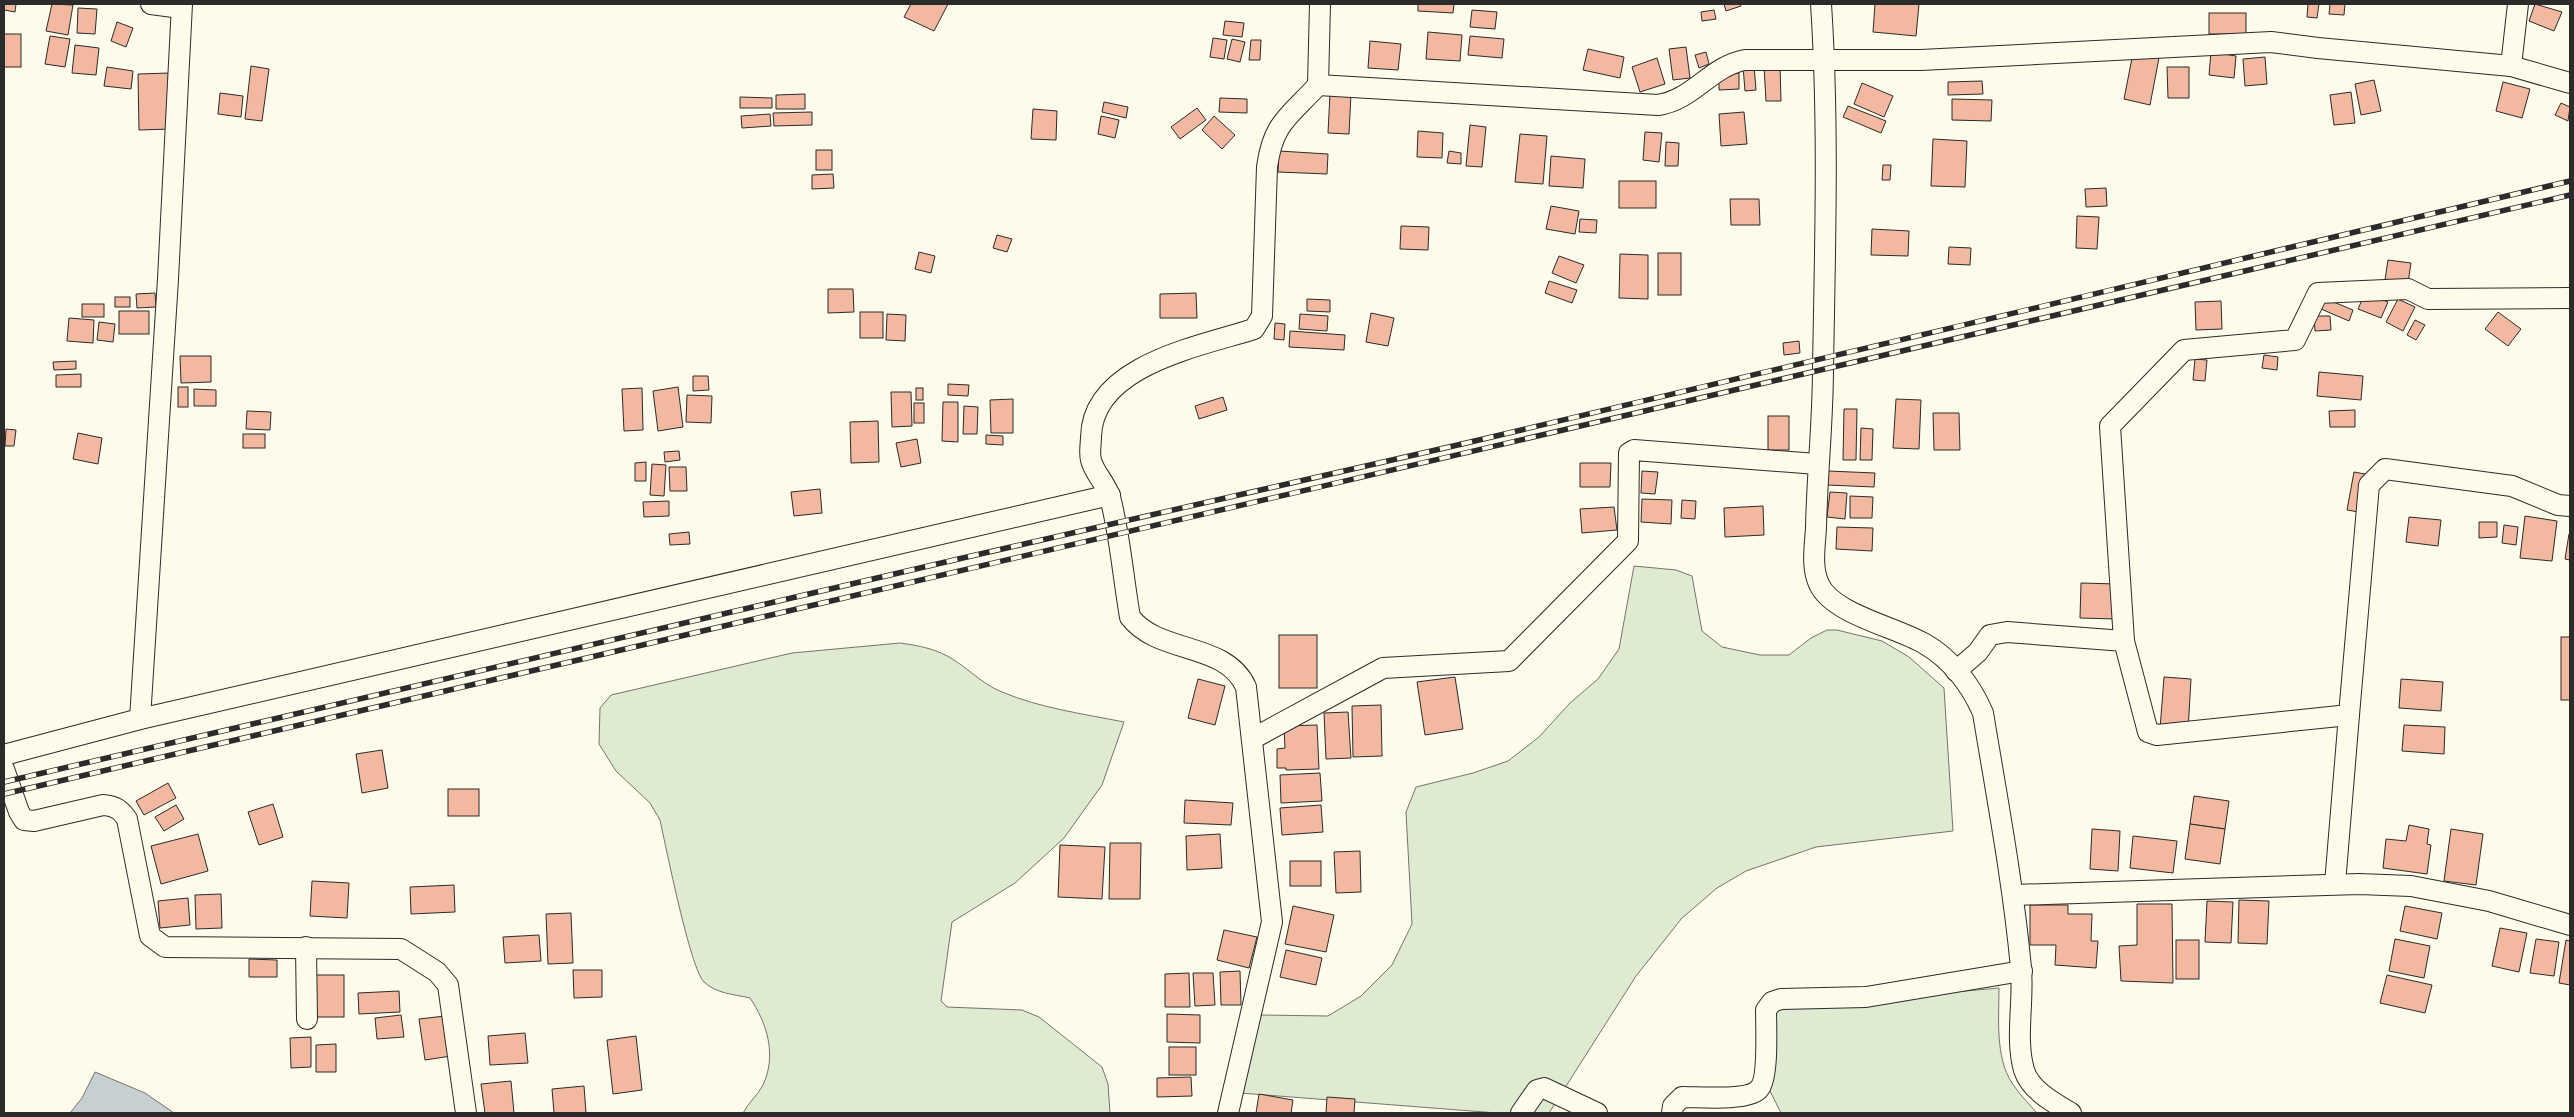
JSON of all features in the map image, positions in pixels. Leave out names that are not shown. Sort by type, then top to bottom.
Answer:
[{"type":"street","points":[[140,719],[168,279],[182,6],[151,4]]},
{"type":"street","points":[[1228,1113],[1272,922],[1246,687],[1240,675],[1228,663],[1137,626],[1130,617],[1110,495],[1090,459],[1092,424],[1102,401],[1119,383],[1149,363],[1254,329],[1262,316],[1269,148],[1276,130],[1318,85],[1320,4]]},
{"type":"street","points":[[1821,4],[1825,60],[1824,369],[1817,464],[1815,572],[1824,594],[1836,604],[1906,634],[1926,645],[1956,671],[1974,692],[1983,713],[2014,895],[2022,971],[2022,1056],[2024,1072],[2034,1087],[2071,1113]]},
{"type":"street","points":[[2511,66],[2518,4]]},
{"type":"street","points":[[1318,85],[1658,104],[1681,98],[1721,68],[1732,62],[1745,60],[1921,60],[2271,42],[2511,66],[2570,82]]},
{"type":"street","points":[[2349,715],[2158,735],[2148,732],[2124,640],[2110,426],[2184,350],[2295,340],[2318,293],[2408,290],[2428,299],[2570,298]]},
{"type":"street","points":[[1252,739],[1383,668],[1509,661],[1628,541],[1629,453],[1634,450],[1817,464]]},
{"type":"street","points":[[2335,884],[2369,485],[2385,469],[2512,486],[2558,505],[2570,506]]},
{"type":"street","points":[[4,756],[140,719],[1110,495]]},
{"type":"street","points":[[1956,671],[1978,652],[1990,635],[2007,632],[2124,640]]},
{"type":"street","points":[[4,769],[18,812],[24,820],[34,821],[103,805],[112,805],[120,810],[127,819],[150,936],[164,947],[401,949],[437,972],[448,985],[466,1113]]},
{"type":"street","points":[[2014,895],[2335,884],[2411,886],[2489,901],[2570,925]]},
{"type":"street","points":[[306,947],[307,1019]]},
{"type":"street","points":[[1672,1113],[1673,1106],[1682,1097],[1747,1096],[1759,1090],[1764,1078],[1766,1010],[1772,1002],[1782,998],[1866,998],[2022,971]]},
{"type":"street","points":[[1521,1113],[1537,1090],[1542,1088],[1598,1113]]},
{"type":"green space","points":[[1634,566],[1676,570],[1692,576],[1702,631],[1722,647],[1760,655],[1789,655],[1811,638],[1827,630],[1837,630],[1882,641],[1909,657],[1944,688],[1953,831],[1816,847],[1746,871],[1717,888],[1682,918],[1636,976],[1549,1113],[1497,1113],[1240,1093],[1261,1015],[1328,1016],[1361,996],[1392,965],[1412,924],[1406,812],[1416,787],[1473,773],[1508,761],[1539,737],[1570,703],[1598,679],[1619,649]]},
{"type":"green space","points":[[900,643],[915,645],[941,653],[994,688],[1017,698],[1062,710],[1124,722],[1102,785],[1064,838],[1015,883],[952,922],[941,1001],[947,1007],[1022,1010],[1039,1017],[1102,1067],[1108,1084],[1110,1113],[743,1113],[761,1089],[767,1074],[770,1051],[765,1029],[750,998],[714,989],[704,982],[698,972],[686,932],[660,820],[650,803],[616,771],[599,744],[600,708],[611,695],[792,653]]},
{"type":"green space","points":[[1999,988],[1999,1037],[2003,1061],[2012,1083],[2037,1113],[1781,1113],[1770,1091],[1760,1044],[1775,1008]]},
{"type":"shaded area","points":[[95,1072],[145,1093],[174,1113],[70,1113],[82,1098]]},
{"type":"building","points":[[4,4],[16,4],[15,12],[4,10]]},
{"type":"building","points":[[52,4],[73,5],[68,35],[46,31]]},
{"type":"building","points":[[911,4],[948,4],[934,31],[904,17]]},
{"type":"building","points":[[1418,4],[1454,4],[1453,13],[1418,11]]},
{"type":"building","points":[[1724,4],[1740,4],[1741,6],[1726,11]]},
{"type":"building","points":[[1875,4],[1919,4],[1916,36],[1873,32]]},
{"type":"building","points":[[2308,4],[2319,4],[2317,18],[2307,17]]},
{"type":"building","points":[[2330,4],[2345,4],[2344,15],[2329,14]]},
{"type":"building","points":[[2535,4],[2562,12],[2554,31],[2529,21]]},
{"type":"building","points":[[78,8],[97,9],[95,34],[77,33]]},
{"type":"building","points":[[1472,10],[1497,12],[1495,29],[1470,27]]},
{"type":"building","points":[[1714,10],[1716,19],[1702,21],[1701,12]]},
{"type":"building","points":[[2209,13],[2246,13],[2246,34],[2209,34]]},
{"type":"building","points":[[1225,21],[1244,23],[1242,37],[1223,35]]},
{"type":"building","points":[[117,22],[133,28],[126,47],[111,41]]},
{"type":"building","points":[[1428,32],[1462,35],[1460,61],[1426,59]]},
{"type":"building","points":[[4,34],[21,34],[21,67],[4,67]]},
{"type":"building","points":[[50,36],[70,39],[65,67],[45,64]]},
{"type":"building","points":[[1470,36],[1504,39],[1502,58],[1468,55]]},
{"type":"building","points":[[1213,38],[1227,40],[1224,59],[1210,57]]},
{"type":"building","points":[[1232,39],[1245,42],[1240,62],[1227,59]]},
{"type":"building","points":[[1251,40],[1261,40],[1260,60],[1249,60]]},
{"type":"building","points":[[1370,41],[1401,44],[1398,70],[1368,68]]},
{"type":"building","points":[[75,45],[99,48],[96,75],[72,73]]},
{"type":"building","points":[[1686,47],[1690,78],[1673,80],[1669,49]]},
{"type":"building","points":[[1588,49],[1624,57],[1620,78],[1583,70]]},
{"type":"building","points":[[1706,52],[1709,64],[1699,68],[1695,55]]},
{"type":"building","points":[[2211,52],[2236,56],[2234,78],[2209,75]]},
{"type":"building","points":[[2133,53],[2159,58],[2150,105],[2124,99]]},
{"type":"building","points":[[2265,57],[2267,84],[2245,86],[2243,59]]},
{"type":"building","points":[[1657,58],[1665,84],[1640,92],[1632,67]]},
{"type":"building","points":[[1754,65],[1756,90],[1745,91],[1743,66]]},
{"type":"building","points":[[1780,65],[1781,101],[1766,101],[1764,66]]},
{"type":"building","points":[[251,66],[269,69],[262,121],[245,119]]},
{"type":"building","points":[[107,67],[133,71],[131,89],[104,86]]},
{"type":"building","points":[[2167,67],[2189,67],[2189,98],[2168,98]]},
{"type":"building","points":[[170,73],[171,129],[139,130],[138,74]]},
{"type":"building","points":[[1719,73],[1739,73],[1739,89],[1719,90]]},
{"type":"building","points":[[2374,80],[2381,111],[2361,115],[2355,84]]},
{"type":"building","points":[[1982,81],[1983,94],[1948,95],[1948,82]]},
{"type":"building","points":[[2503,82],[2530,89],[2522,118],[2496,111]]},
{"type":"building","points":[[1862,83],[1893,96],[1884,117],[1854,104]]},
{"type":"building","points":[[2351,92],[2355,123],[2334,125],[2330,95]]},
{"type":"building","points":[[220,93],[243,96],[241,117],[218,114]]},
{"type":"building","points":[[1330,93],[1351,94],[1349,134],[1328,133]]},
{"type":"building","points":[[805,94],[805,109],[776,109],[776,95]]},
{"type":"building","points":[[740,97],[772,98],[772,108],[740,108]]},
{"type":"building","points":[[1220,98],[1247,99],[1247,113],[1219,112]]},
{"type":"building","points":[[1952,99],[1992,100],[1991,121],[1952,120]]},
{"type":"building","points":[[1104,102],[1128,107],[1126,118],[1102,112]]},
{"type":"building","points":[[2561,103],[2570,107],[2568,121],[2555,115]]},
{"type":"building","points":[[1848,106],[1886,121],[1881,133],[1843,117]]},
{"type":"building","points":[[1197,108],[1206,120],[1180,139],[1171,127]]},
{"type":"building","points":[[1033,109],[1057,111],[1056,140],[1031,139]]},
{"type":"building","points":[[812,112],[812,125],[774,126],[773,113]]},
{"type":"building","points":[[1744,112],[1747,144],[1721,146],[1719,114]]},
{"type":"building","points":[[770,114],[771,126],[742,128],[741,116]]},
{"type":"building","points":[[1101,116],[1119,120],[1115,138],[1098,134]]},
{"type":"building","points":[[1214,116],[1235,135],[1222,149],[1202,130]]},
{"type":"building","points":[[1470,125],[1486,127],[1482,167],[1466,166]]},
{"type":"building","points":[[1418,131],[1443,133],[1442,158],[1417,157]]},
{"type":"building","points":[[1645,132],[1662,133],[1659,162],[1643,160]]},
{"type":"building","points":[[1520,134],[1547,136],[1543,184],[1515,182]]},
{"type":"building","points":[[1933,139],[1967,141],[1965,187],[1931,186]]},
{"type":"building","points":[[1666,142],[1679,143],[1678,166],[1665,166]]},
{"type":"building","points":[[816,150],[832,150],[832,170],[816,170]]},
{"type":"building","points":[[1279,151],[1328,154],[1327,174],[1278,172]]},
{"type":"building","points":[[1449,151],[1461,153],[1461,164],[1447,163]]},
{"type":"building","points":[[1551,156],[1585,159],[1583,188],[1549,186]]},
{"type":"building","points":[[1883,165],[1891,165],[1890,180],[1882,180]]},
{"type":"building","points":[[833,174],[834,188],[812,189],[812,175]]},
{"type":"building","points":[[1619,181],[1656,181],[1656,208],[1619,208]]},
{"type":"building","points":[[2106,188],[2107,206],[2086,207],[2085,189]]},
{"type":"building","points":[[1730,199],[1759,199],[1760,225],[1731,225]]},
{"type":"building","points":[[1551,206],[1579,211],[1575,234],[1546,229]]},
{"type":"building","points":[[2077,216],[2099,217],[2097,249],[2076,248]]},
{"type":"building","points":[[1580,219],[1597,220],[1596,233],[1579,232]]},
{"type":"building","points":[[1401,226],[1429,227],[1428,250],[1400,249]]},
{"type":"building","points":[[1872,229],[1909,231],[1908,256],[1871,255]]},
{"type":"building","points":[[997,235],[1012,239],[1007,252],[993,248]]},
{"type":"building","points":[[1949,247],[1971,248],[1970,265],[1948,264]]},
{"type":"building","points":[[919,252],[935,256],[931,273],[915,269]]},
{"type":"building","points":[[1658,253],[1681,253],[1681,295],[1658,295]]},
{"type":"building","points":[[1620,254],[1648,255],[1648,299],[1619,298]]},
{"type":"building","points":[[1559,256],[1584,265],[1576,283],[1552,273]]},
{"type":"building","points":[[2388,260],[2411,263],[2408,283],[2385,280]]},
{"type":"building","points":[[1549,281],[1577,290],[1572,303],[1545,293]]},
{"type":"building","points":[[828,289],[853,289],[854,312],[828,313]]},
{"type":"building","points":[[155,293],[156,307],[137,308],[136,294]]},
{"type":"building","points":[[1196,293],[1197,318],[1160,318],[1160,294]]},
{"type":"building","points":[[2365,293],[2388,302],[2381,318],[2358,309]]},
{"type":"building","points":[[2319,296],[2353,310],[2349,321],[2314,306]]},
{"type":"building","points":[[115,297],[130,297],[130,307],[115,307]]},
{"type":"building","points":[[1307,299],[1330,300],[1330,312],[1307,311]]},
{"type":"building","points":[[2398,299],[2415,307],[2403,331],[2386,322]]},
{"type":"building","points":[[2221,301],[2222,329],[2196,330],[2195,302]]},
{"type":"building","points":[[82,304],[104,304],[104,317],[82,317]]},
{"type":"building","points":[[119,311],[149,311],[149,334],[119,334]]},
{"type":"building","points":[[860,312],[883,312],[883,338],[860,338]]},
{"type":"building","points":[[2498,312],[2521,329],[2508,346],[2485,329]]},
{"type":"building","points":[[1371,313],[1394,318],[1388,346],[1366,342]]},
{"type":"building","points":[[887,314],[906,315],[905,341],[886,340]]},
{"type":"building","points":[[1300,314],[1328,316],[1327,331],[1299,329]]},
{"type":"building","points":[[2314,316],[2330,316],[2331,330],[2315,331]]},
{"type":"building","points":[[69,318],[94,320],[93,343],[67,341]]},
{"type":"building","points":[[2415,320],[2425,325],[2416,340],[2407,335]]},
{"type":"building","points":[[99,322],[115,324],[113,342],[97,340]]},
{"type":"building","points":[[1275,323],[1285,324],[1284,340],[1274,339]]},
{"type":"building","points":[[1290,331],[1345,335],[1344,350],[1289,347]]},
{"type":"building","points":[[1799,341],[1800,353],[1784,355],[1783,343]]},
{"type":"building","points":[[2264,355],[2278,357],[2277,370],[2262,368]]},
{"type":"building","points":[[180,356],[211,356],[211,382],[181,383]]},
{"type":"building","points":[[2195,359],[2207,360],[2205,381],[2193,380]]},
{"type":"building","points":[[76,361],[76,369],[54,370],[53,362]]},
{"type":"building","points":[[2319,372],[2363,376],[2361,400],[2317,396]]},
{"type":"building","points":[[81,374],[81,387],[56,387],[56,375]]},
{"type":"building","points":[[693,376],[708,376],[709,390],[693,391]]},
{"type":"building","points":[[948,384],[969,385],[968,396],[948,395]]},
{"type":"building","points":[[178,387],[188,387],[188,407],[178,407]]},
{"type":"building","points":[[678,387],[683,427],[658,431],[653,391]]},
{"type":"building","points":[[642,388],[643,430],[624,431],[622,389]]},
{"type":"building","points":[[916,388],[923,388],[923,400],[916,400]]},
{"type":"building","points":[[194,389],[216,390],[216,406],[194,406]]},
{"type":"building","points":[[891,392],[911,392],[912,426],[892,427]]},
{"type":"building","points":[[687,395],[712,396],[711,423],[686,422]]},
{"type":"building","points":[[1223,397],[1227,410],[1199,419],[1195,406]]},
{"type":"building","points":[[1013,399],[1013,433],[991,433],[990,400]]},
{"type":"building","points":[[1896,399],[1921,400],[1919,449],[1893,448]]},
{"type":"building","points":[[943,402],[958,402],[958,442],[942,441]]},
{"type":"building","points":[[914,403],[924,403],[924,423],[914,423]]},
{"type":"building","points":[[964,406],[978,407],[977,434],[963,434]]},
{"type":"building","points":[[1844,409],[1857,409],[1856,460],[1843,460]]},
{"type":"building","points":[[2355,410],[2355,427],[2330,427],[2329,411]]},
{"type":"building","points":[[247,411],[271,412],[270,430],[246,429]]},
{"type":"building","points":[[1933,413],[1959,413],[1960,450],[1934,450]]},
{"type":"building","points":[[1768,416],[1789,416],[1789,450],[1768,450]]},
{"type":"building","points":[[878,421],[879,462],[851,463],[850,422]]},
{"type":"building","points":[[1861,428],[1873,429],[1872,460],[1860,460]]},
{"type":"building","points":[[6,429],[16,430],[14,446],[5,446]]},
{"type":"building","points":[[78,433],[102,438],[98,464],[73,459]]},
{"type":"building","points":[[243,434],[265,434],[265,448],[243,448]]},
{"type":"building","points":[[986,435],[1003,436],[1003,445],[986,444]]},
{"type":"building","points":[[917,439],[921,463],[901,467],[896,443]]},
{"type":"building","points":[[679,451],[680,460],[665,462],[664,452]]},
{"type":"building","points":[[646,462],[646,481],[635,481],[635,463]]},
{"type":"building","points":[[1580,463],[1611,463],[1610,487],[1580,487]]},
{"type":"building","points":[[652,464],[666,465],[664,496],[650,495]]},
{"type":"building","points":[[669,467],[686,467],[687,491],[670,491]]},
{"type":"building","points":[[1642,471],[1658,472],[1655,494],[1641,493]]},
{"type":"building","points":[[1828,471],[1875,473],[1874,487],[1827,485]]},
{"type":"building","points":[[2354,472],[2376,476],[2370,514],[2347,510]]},
{"type":"building","points":[[820,489],[822,513],[794,516],[791,492]]},
{"type":"building","points":[[1830,492],[1847,493],[1845,519],[1827,517]]},
{"type":"building","points":[[1850,496],[1873,497],[1872,518],[1850,518]]},
{"type":"building","points":[[1642,499],[1672,500],[1671,524],[1641,522]]},
{"type":"building","points":[[1682,500],[1696,501],[1695,519],[1681,518]]},
{"type":"building","points":[[669,501],[669,516],[644,517],[643,502]]},
{"type":"building","points":[[1763,506],[1764,535],[1725,537],[1724,508]]},
{"type":"building","points":[[1614,507],[1617,530],[1582,533],[1580,509]]},
{"type":"building","points":[[2525,516],[2557,521],[2552,561],[2520,558]]},
{"type":"building","points":[[2409,517],[2441,520],[2438,546],[2406,542]]},
{"type":"building","points":[[2479,522],[2497,522],[2497,537],[2479,538]]},
{"type":"building","points":[[2504,525],[2518,527],[2516,545],[2502,543]]},
{"type":"building","points":[[1837,527],[1873,528],[1872,551],[1836,549]]},
{"type":"building","points":[[689,532],[690,544],[670,545],[669,534]]},
{"type":"building","points":[[2570,534],[2570,560],[2565,559]]},
{"type":"building","points":[[2081,583],[2117,584],[2116,619],[2080,618]]},
{"type":"building","points":[[1279,635],[1317,635],[1317,688],[1279,688]]},
{"type":"building","points":[[2561,637],[2570,637],[2570,700],[2561,700]]},
{"type":"building","points":[[1455,677],[1463,729],[1425,735],[1417,682]]},
{"type":"building","points":[[2164,677],[2191,679],[2188,731],[2160,729]]},
{"type":"building","points":[[1198,679],[1225,686],[1215,725],[1188,718]]},
{"type":"building","points":[[2401,679],[2443,682],[2441,711],[2399,708]]},
{"type":"building","points":[[1381,705],[1382,756],[1353,757],[1352,706]]},
{"type":"building","points":[[1348,712],[1351,758],[1326,759],[1324,713]]},
{"type":"building","points":[[1317,725],[1319,769],[1286,770],[1286,768],[1277,768],[1277,749],[1285,748],[1284,726]]},
{"type":"building","points":[[2404,725],[2445,727],[2444,754],[2402,751]]},
{"type":"building","points":[[382,750],[388,788],[362,793],[356,754]]},
{"type":"building","points":[[1320,773],[1322,801],[1281,803],[1280,775]]},
{"type":"building","points":[[168,783],[176,798],[144,815],[136,801]]},
{"type":"building","points":[[448,789],[479,789],[479,816],[448,816]]},
{"type":"building","points":[[2194,796],[2229,801],[2225,829],[2190,824]]},
{"type":"building","points":[[1185,800],[1233,803],[1231,825],[1184,823]]},
{"type":"building","points":[[273,804],[283,837],[259,845],[248,812]]},
{"type":"building","points":[[176,805],[184,819],[164,831],[155,817]]},
{"type":"building","points":[[1321,805],[1323,832],[1282,835],[1280,808]]},
{"type":"building","points":[[2190,824],[2225,829],[2220,864],[2185,859]]},
{"type":"building","points":[[2409,825],[2429,829],[2427,844],[2431,845],[2427,874],[2383,868],[2386,839],[2406,841]]},
{"type":"building","points":[[2092,829],[2120,831],[2118,871],[2090,869]]},
{"type":"building","points":[[2451,829],[2483,834],[2476,885],[2444,881]]},
{"type":"building","points":[[198,834],[208,871],[161,884],[151,846]]},
{"type":"building","points":[[1220,834],[1222,868],[1187,870],[1186,836]]},
{"type":"building","points":[[2133,836],[2177,841],[2173,873],[2130,868]]},
{"type":"building","points":[[1110,843],[1141,843],[1140,899],[1109,899]]},
{"type":"building","points":[[1060,845],[1105,847],[1102,899],[1058,897]]},
{"type":"building","points":[[1360,851],[1361,892],[1336,893],[1334,852]]},
{"type":"building","points":[[1290,861],[1321,861],[1321,886],[1290,886]]},
{"type":"building","points":[[312,881],[349,883],[347,918],[310,916]]},
{"type":"building","points":[[454,885],[455,912],[411,914],[410,887]]},
{"type":"building","points":[[221,894],[222,928],[196,929],[195,895]]},
{"type":"building","points":[[188,898],[190,925],[160,928],[158,901]]},
{"type":"building","points":[[2239,900],[2269,901],[2267,944],[2238,943]]},
{"type":"building","points":[[2207,901],[2233,902],[2231,943],[2205,942]]},
{"type":"building","points":[[2137,904],[2172,904],[2173,983],[2121,981],[2119,946],[2137,945]]},
{"type":"building","points":[[2030,905],[2068,905],[2068,914],[2092,914],[2091,941],[2098,941],[2096,968],[2055,965],[2056,945],[2030,945]]},
{"type":"building","points":[[1293,906],[1334,915],[1326,952],[1285,944]]},
{"type":"building","points":[[2405,906],[2442,913],[2437,939],[2400,931]]},
{"type":"building","points":[[571,913],[573,963],[548,964],[546,914]]},
{"type":"building","points":[[2500,928],[2527,933],[2519,972],[2492,966]]},
{"type":"building","points":[[1224,930],[1257,937],[1249,968],[1217,960]]},
{"type":"building","points":[[539,935],[541,961],[505,963],[503,937]]},
{"type":"building","points":[[2395,939],[2430,946],[2424,978],[2389,971]]},
{"type":"building","points":[[2536,939],[2559,942],[2554,976],[2530,973]]},
{"type":"building","points":[[2176,940],[2199,940],[2199,979],[2176,979]]},
{"type":"building","points":[[2566,940],[2570,941],[2570,985],[2559,983]]},
{"type":"building","points":[[1286,950],[1322,958],[1316,985],[1280,977]]},
{"type":"building","points":[[249,959],[277,960],[277,977],[249,977]]},
{"type":"building","points":[[573,970],[602,970],[602,997],[574,998]]},
{"type":"building","points":[[1240,971],[1241,1005],[1221,1005],[1220,972]]},
{"type":"building","points":[[1189,973],[1190,1007],[1165,1007],[1165,974]]},
{"type":"building","points":[[1193,973],[1213,973],[1215,1005],[1195,1006]]},
{"type":"building","points":[[315,975],[344,975],[344,1017],[315,1017]]},
{"type":"building","points":[[2387,975],[2432,985],[2425,1013],[2380,1003]]},
{"type":"building","points":[[399,991],[400,1012],[359,1014],[358,993]]},
{"type":"building","points":[[1167,1014],[1200,1015],[1200,1043],[1167,1042]]},
{"type":"building","points":[[401,1015],[404,1037],[377,1039],[375,1018]]},
{"type":"building","points":[[445,1016],[451,1056],[425,1060],[419,1019]]},
{"type":"building","points":[[525,1033],[528,1063],[490,1065],[488,1036]]},
{"type":"building","points":[[636,1036],[642,1090],[613,1094],[607,1040]]},
{"type":"building","points":[[311,1037],[311,1067],[291,1068],[290,1038]]},
{"type":"building","points":[[336,1044],[336,1072],[316,1072],[316,1045]]},
{"type":"building","points":[[1169,1047],[1196,1047],[1196,1075],[1169,1075]]},
{"type":"building","points":[[1191,1077],[1192,1096],[1157,1097],[1157,1078]]},
{"type":"building","points":[[511,1081],[514,1113],[485,1113],[481,1084]]},
{"type":"building","points":[[584,1086],[586,1113],[554,1113],[552,1089]]},
{"type":"building","points":[[1259,1094],[1293,1100],[1291,1113],[1256,1113]]},
{"type":"building","points":[[1327,1097],[1355,1099],[1354,1113],[1326,1113]]},
{"type":"railway","points":[[4,782],[967,557],[1462,444],[2570,181]]},
{"type":"railway","points":[[4,794],[2570,195]]}]
